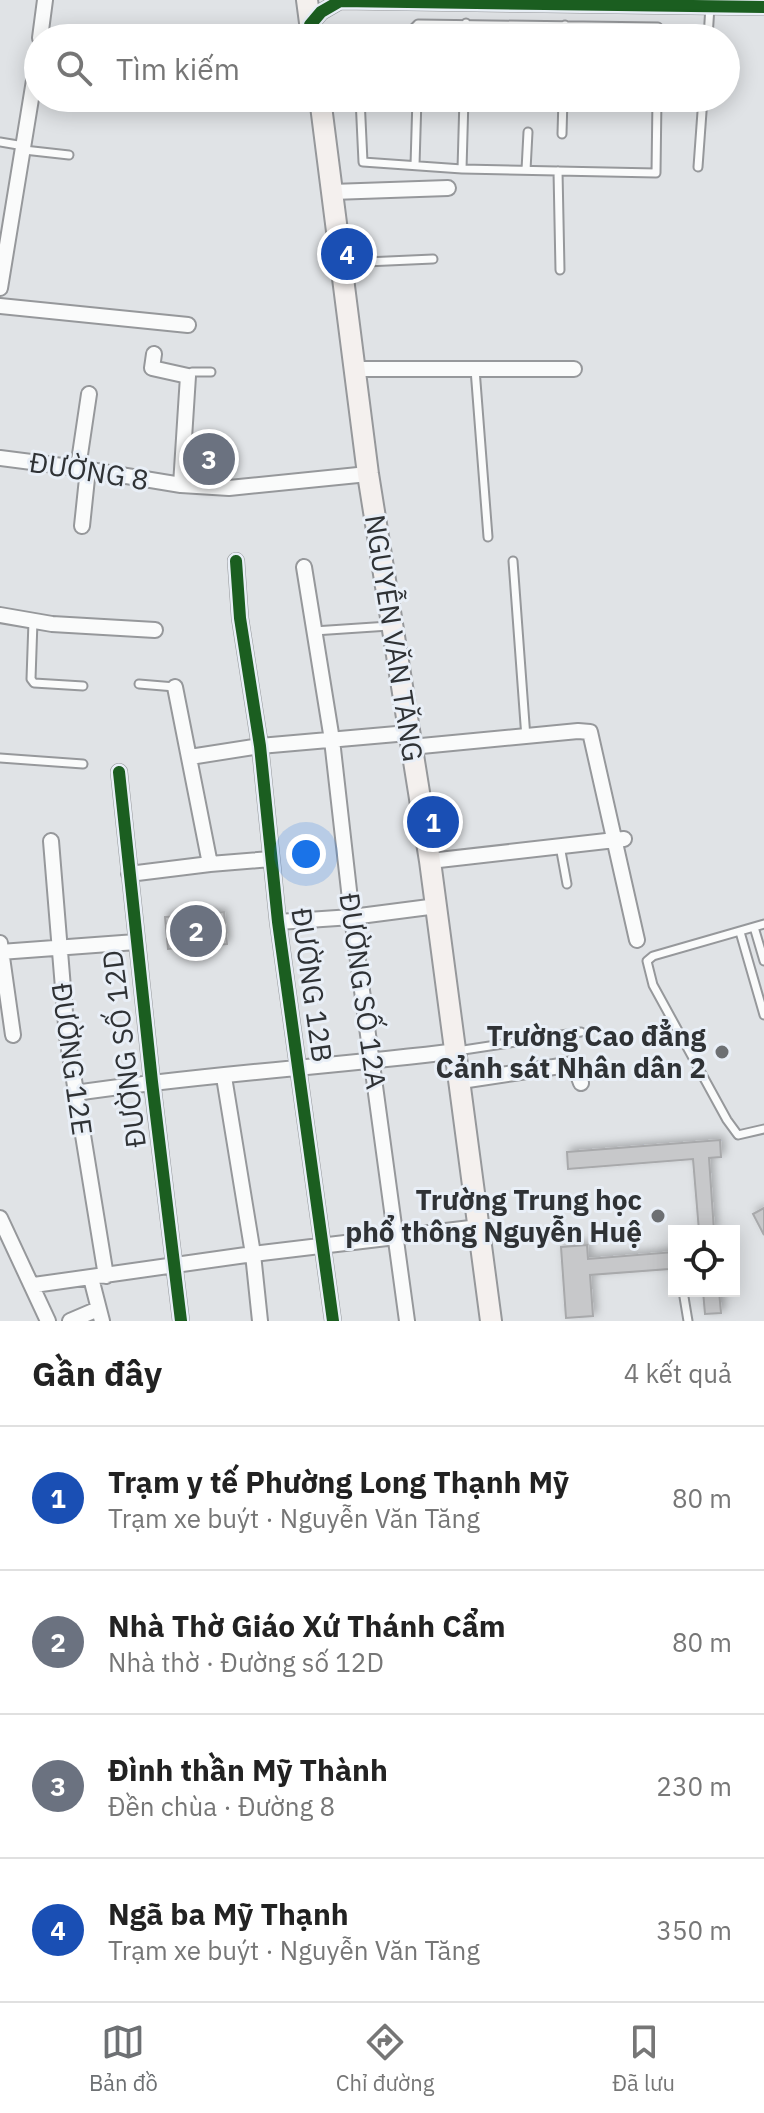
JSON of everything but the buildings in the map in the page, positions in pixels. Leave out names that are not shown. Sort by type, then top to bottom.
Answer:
[{"type":"main road","points":[[307,0],[310,24]]},
{"type":"main road","name":"NGUYỄN VĂN TĂNG","points":[[322,112],[368,474],[437,906],[491,1321]]},
{"type":"street","points":[[42,24],[45,0]]},
{"type":"street","points":[[315,24],[321,12],[339,0],[763,5]]},
{"type":"street","points":[[1,280],[29,112]]},
{"type":"street","points":[[332,192],[448,188]]},
{"type":"street","points":[[0,306],[188,325]]},
{"type":"street","points":[[154,354],[152,368],[188,376],[181,485]]},
{"type":"street","points":[[355,369],[574,369]]},
{"type":"street","points":[[82,526],[89,394]]},
{"type":"street","name":"ĐƯỜNG 8","points":[[0,458],[181,485],[229,488],[368,474]]},
{"type":"street","name":"ĐƯỜNG 12B","points":[[236,561],[240,618],[260,746],[278,922],[333,1321]]},
{"type":"street","name":"ĐƯỜNG SỐ 12A","points":[[304,567],[332,740],[352,917],[407,1321]]},
{"type":"street","points":[[0,615],[33,621],[155,630]]},
{"type":"street","points":[[175,687],[210,864]]},
{"type":"street","points":[[190,757],[260,746],[332,740],[526,738],[590,732],[619,839],[637,940]]},
{"type":"street","name":"ĐƯỜNG SỐ 12D","points":[[119,772],[181,1321]]},
{"type":"street","points":[[430,861],[619,839]]},
{"type":"street","name":"ĐƯỜNG 12E","points":[[51,841],[58,947],[99,1277],[100,1315]]},
{"type":"street","points":[[129,874],[271,859]]},
{"type":"street","points":[[278,922],[352,917],[437,906]]},
{"type":"street","points":[[13,1035],[1,949],[136,942]]},
{"type":"street","points":[[76,1093],[152,1082],[457,1051]]},
{"type":"street","points":[[461,1081],[574,1064],[581,1083]]},
{"type":"street","points":[[224,1077],[253,1254],[260,1321]]},
{"type":"street","points":[[0,1218],[34,1285],[48,1321]]},
{"type":"street","points":[[34,1285],[253,1254],[479,1227]]},
{"type":"street","points":[[70,1321],[100,1315]]},
{"type":"lane","points":[[709,24],[710,6]]},
{"type":"lane","points":[[418,24],[516,24]]},
{"type":"lane","points":[[361,112],[363,162],[462,169],[656,173],[657,112]]},
{"type":"lane","points":[[415,165],[417,112]]},
{"type":"lane","points":[[462,169],[464,112]]},
{"type":"lane","points":[[562,134],[563,112]]},
{"type":"lane","points":[[698,167],[702,112]]},
{"type":"lane","points":[[526,170],[528,132]]},
{"type":"lane","points":[[0,142],[69,155]]},
{"type":"lane","points":[[558,171],[560,270]]},
{"type":"lane","points":[[341,263],[433,259]]},
{"type":"lane","points":[[475,369],[488,537]]},
{"type":"lane","points":[[188,376],[192,372],[211,372]]},
{"type":"lane","points":[[513,561],[526,738]]},
{"type":"lane","points":[[33,621],[31,679],[34,683],[83,686]]},
{"type":"lane","points":[[314,631],[392,626]]},
{"type":"lane","points":[[139,684],[175,687]]},
{"type":"lane","points":[[0,758],[83,764]]},
{"type":"lane","points":[[560,846],[567,884]]},
{"type":"lane","points":[[764,924],[653,956],[647,961],[653,985],[727,1120],[738,1135],[764,1129]]},
{"type":"lane","points":[[754,927],[764,961]]},
{"type":"lane","points":[[740,932],[764,1015]]},
{"type":"lane","points":[[457,1051],[581,1032]]},
{"type":"lane","points":[[684,1297],[688,1321]]},
{"type":"cycle path","points":[[311,24],[321,12],[340,1],[764,7]]},
{"type":"cycle path","points":[[236,561],[240,618],[260,746],[278,922],[333,1321]]},
{"type":"cycle path","points":[[119,772],[181,1321]]},
{"type":"place","name":"Ngã ba Mỹ Thạnh","points":[[347,254]]},
{"type":"place","name":"Đình thần Mỹ Thành","points":[[209,459]]},
{"type":"place","name":"Trạm y tế Phường Long Thạnh Mỹ","points":[[433,822]]},
{"type":"place","name":"Nhà Thờ Giáo Xứ Thánh Cẩm","points":[[196,931]]},
{"type":"place","name":"Trường Cao đẳng Cảnh sát Nhân dân 2","points":[[722,1052]]},
{"type":"place","name":"Trường Trung học phổ thông Nguyễn Huệ","points":[[658,1216]]}]
